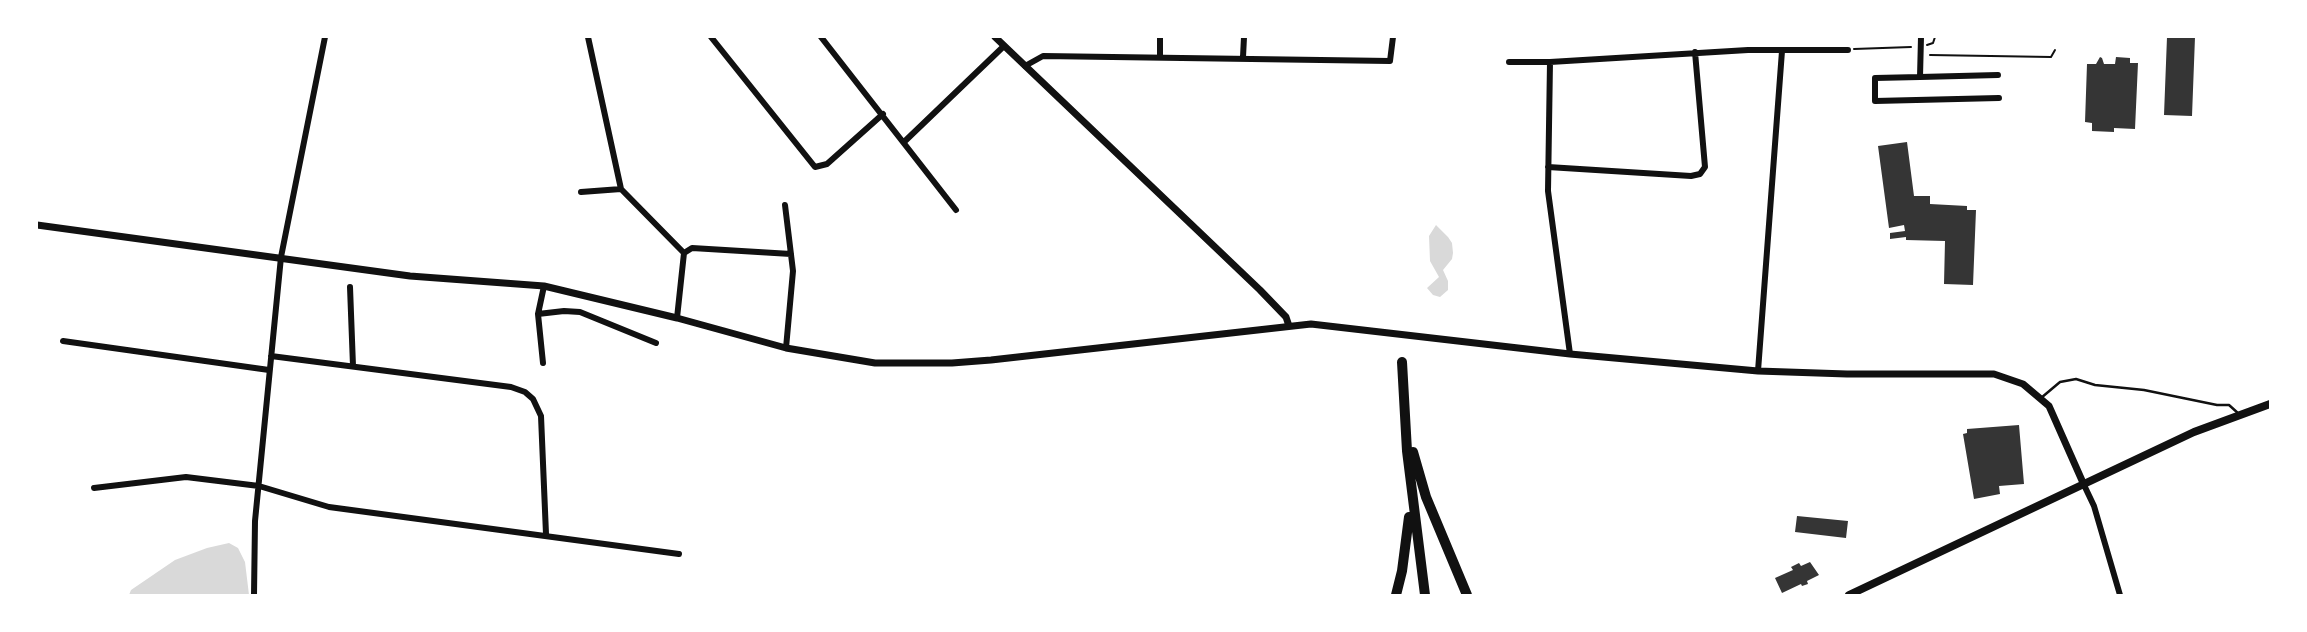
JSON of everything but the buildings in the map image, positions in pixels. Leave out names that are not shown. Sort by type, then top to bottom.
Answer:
[{"type":"main road","points":[[1402,362],[1412,495],[1425,595]]},
{"type":"main road","points":[[1849,595],[2194,432],[2270,404]]},
{"type":"main road","points":[[1404,410],[1426,497],[1467,595]]},
{"type":"main road","points":[[1396,595],[1402,571],[1412,495]]},
{"type":"street","points":[[254,595],[255,521],[281,257],[325,37]]},
{"type":"street","points":[[588,37],[621,189],[684,253]]},
{"type":"street","points":[[711,37],[815,167],[827,164],[883,114]]},
{"type":"street","points":[[821,37],[956,210]]},
{"type":"street","points":[[995,37],[1260,290],[1286,317],[1289,326]]},
{"type":"street","points":[[1160,37],[1160,56]]},
{"type":"street","points":[[1243,57],[1244,37]]},
{"type":"street","points":[[1025,66],[1043,56],[1390,61],[1393,37]]},
{"type":"street","points":[[1920,77],[1921,37]]},
{"type":"street","points":[[904,142],[1004,46]]},
{"type":"street","points":[[1509,62],[1550,62],[1695,52],[1848,50]]},
{"type":"street","points":[[1758,371],[1782,51]]},
{"type":"street","points":[[1548,167],[1691,176],[1700,174],[1705,167],[1695,52]]},
{"type":"street","points":[[1550,62],[1548,191],[1570,354]]},
{"type":"street","points":[[1998,75],[1875,78],[1875,101],[1999,98]]},
{"type":"street","points":[[581,192],[621,189]]},
{"type":"street","points":[[785,205],[793,271],[786,348]]},
{"type":"street","points":[[37,225],[410,276],[544,286],[786,348],[875,363],[952,363],[1289,326],[1332,326],[1570,354],[1758,371],[1994,374],[2023,384],[2041,398],[2054,414],[2094,506],[2120,595]]},
{"type":"street","points":[[684,253],[692,248],[791,254]]},
{"type":"street","points":[[677,318],[684,253]]},
{"type":"street","points":[[543,363],[538,314],[544,286]]},
{"type":"street","points":[[350,287],[354,366]]},
{"type":"street","points":[[538,314],[580,312],[656,342]]},
{"type":"street","points":[[63,341],[269,370]]},
{"type":"street","points":[[271,356],[511,387],[530,395],[541,416],[546,534]]},
{"type":"street","points":[[94,488],[186,477],[259,486],[329,507],[680,554]]},
{"type":"lane","points":[[2041,398],[2060,382],[2076,379],[2095,385],[2229,405],[2239,415]]},
{"type":"path","points":[[1848,50],[1921,46],[1933,43],[1935,37]]},
{"type":"path","points":[[1922,55],[2051,57],[2054,50]]},
{"type":"shaded area","points":[[1436,225],[1452,243],[1453,253],[1452,259],[1443,270],[1448,281],[1448,290],[1440,297],[1433,295],[1427,288],[1439,277],[1430,261],[1429,236]]},
{"type":"shaded area","points":[[229,543],[238,548],[245,562],[249,595],[129,595],[131,590],[175,560]]}]
